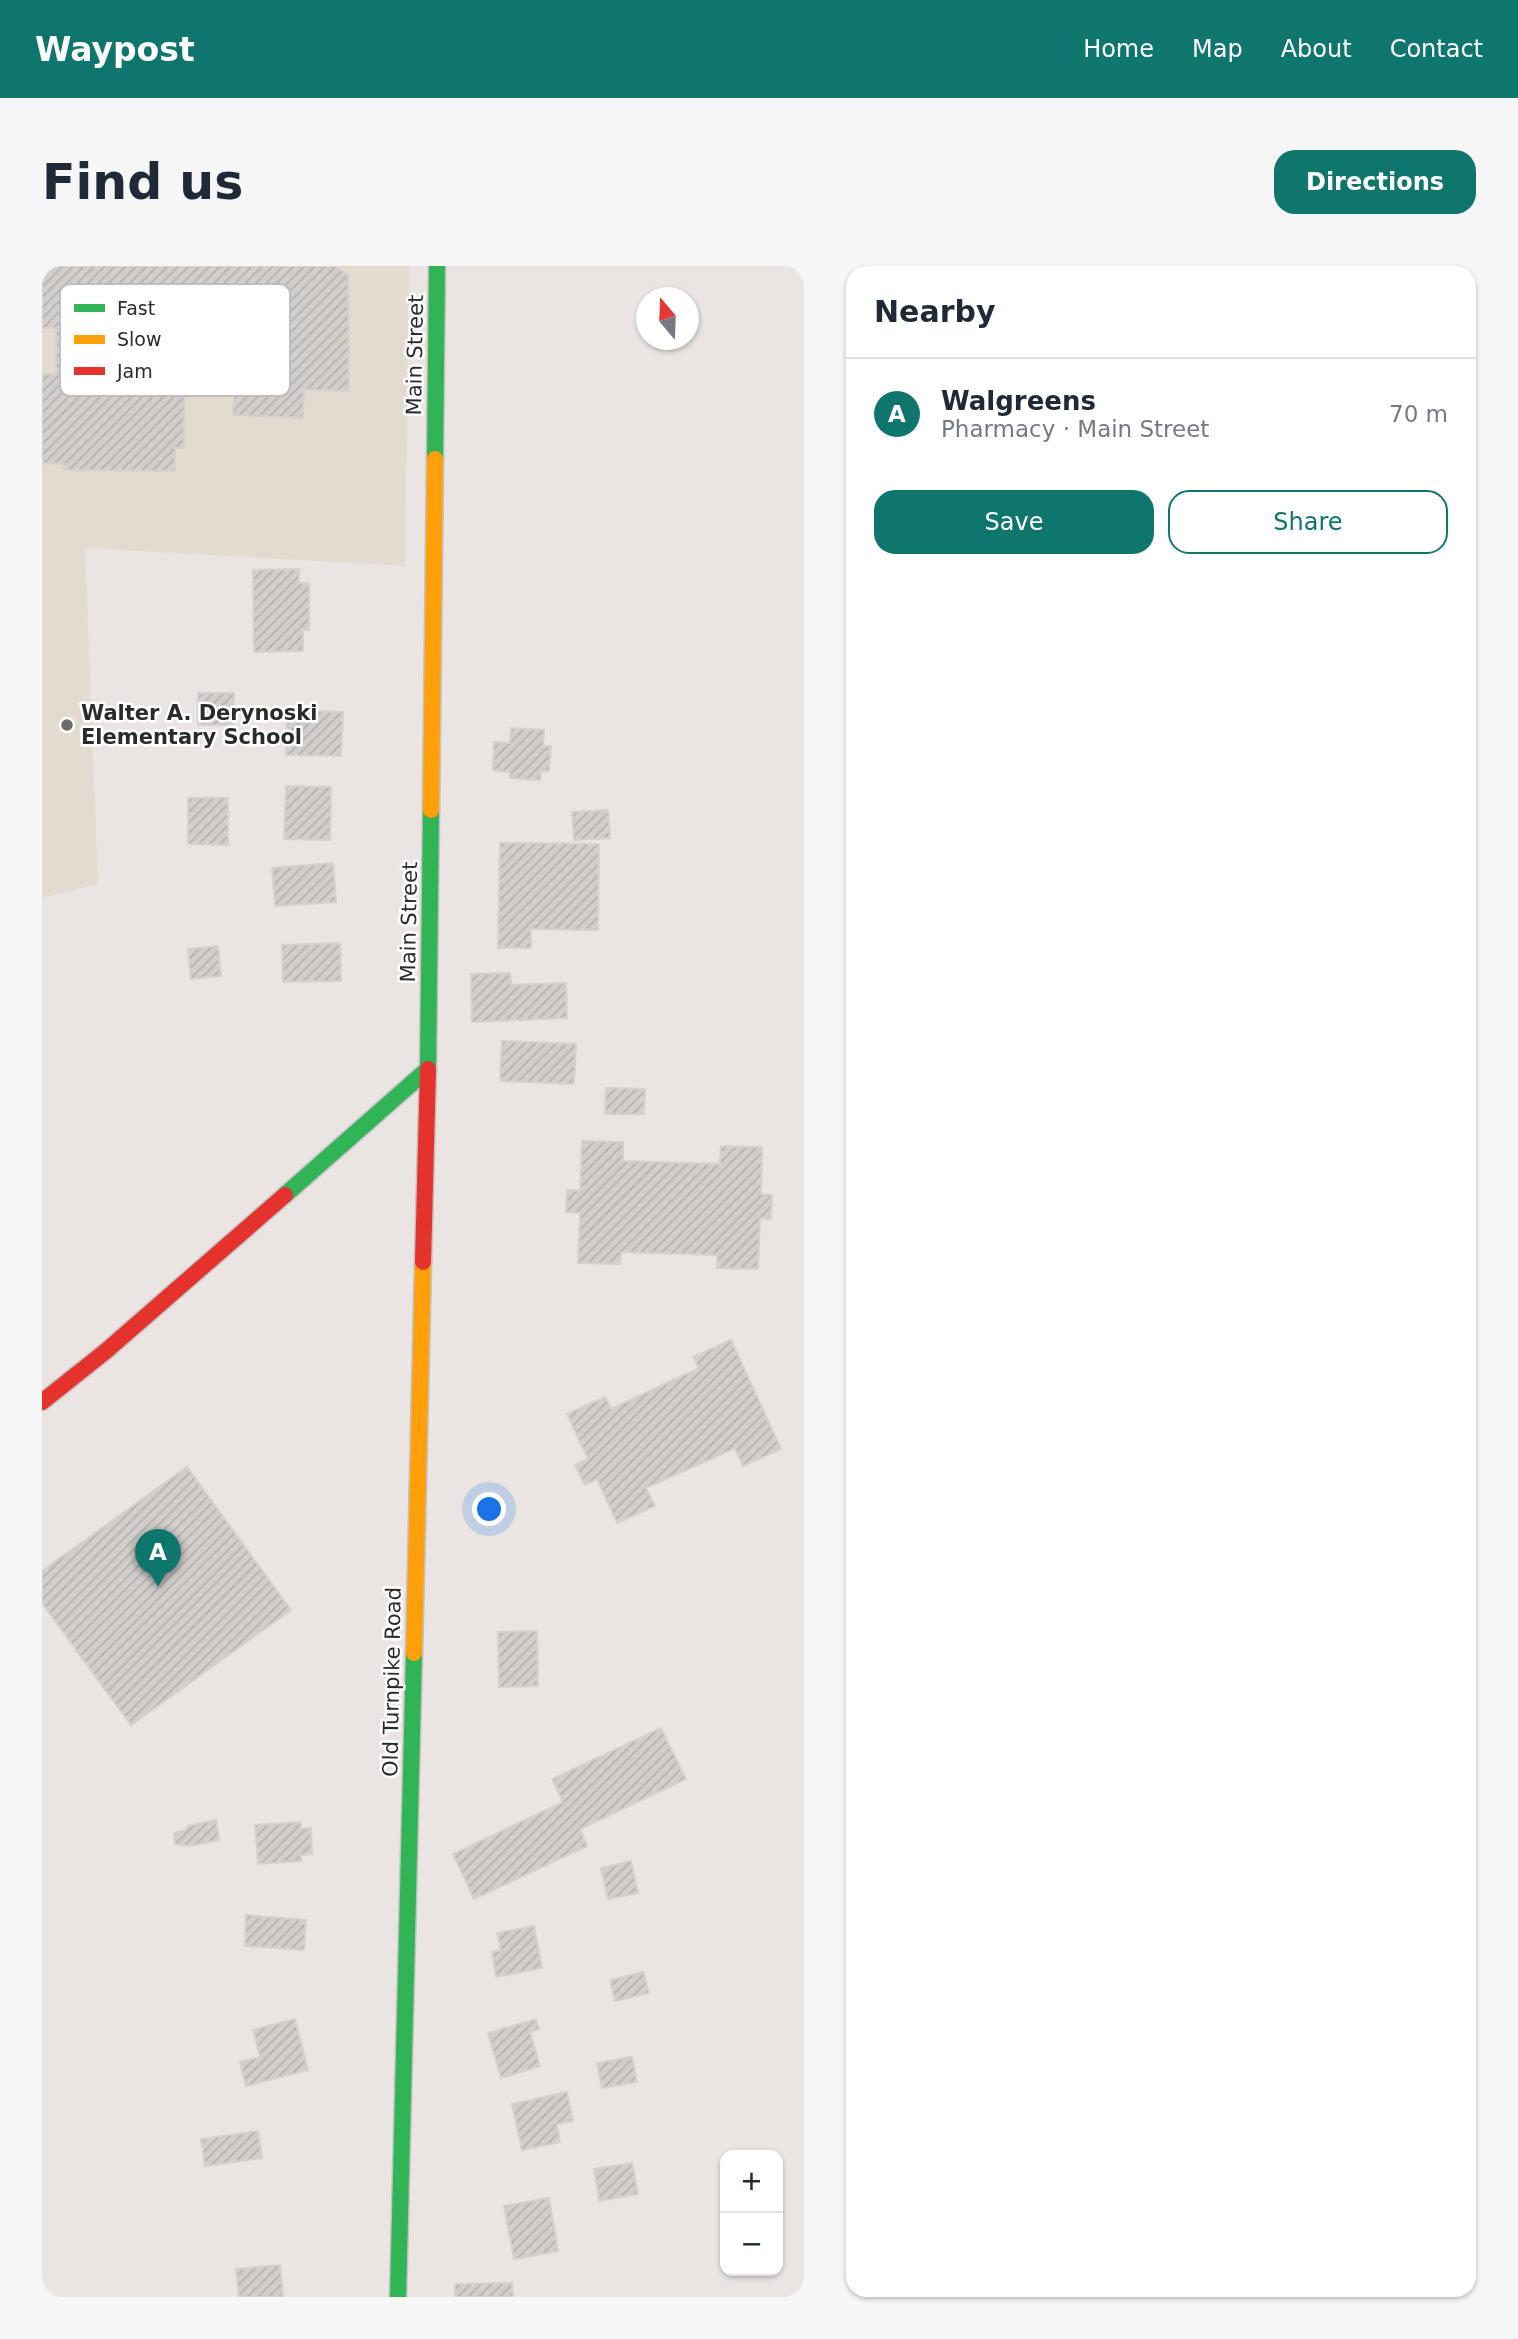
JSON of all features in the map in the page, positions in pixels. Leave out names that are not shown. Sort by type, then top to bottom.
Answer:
[{"type":"main road","name":"Main Street","points":[[428,1069],[437,266]]},
{"type":"main road","points":[[42,1402],[106,1351],[428,1069]]},
{"type":"main road","name":"Old Turnpike Road","points":[[398,2297],[428,1069]]},
{"type":"shaded area","name":"Walter A. Derynoski Elementary School","points":[[42,266],[409,266],[405,566],[85,548],[98,884],[42,898]]},
{"type":"building","points":[[42,266],[335,266],[348,275],[349,391],[304,390],[303,418],[233,415],[234,396],[290,396],[290,284],[60,284],[60,396],[185,396],[184,448],[175,448],[175,471],[64,470],[64,464],[42,463],[42,374],[56,374],[56,328],[42,328]]},
{"type":"building","points":[[299,569],[299,583],[309,583],[309,630],[303,630],[303,651],[254,652],[253,570]]},
{"type":"building","points":[[198,693],[234,693],[233,725],[198,725]]},
{"type":"building","points":[[287,710],[343,712],[341,756],[286,755]]},
{"type":"building","points":[[511,728],[544,730],[543,746],[551,746],[549,771],[541,771],[540,780],[510,778],[510,772],[493,770],[494,742],[510,743]]},
{"type":"building","points":[[286,786],[331,787],[330,840],[284,839]]},
{"type":"building","points":[[188,798],[228,798],[228,845],[188,844]]},
{"type":"building","points":[[608,810],[610,838],[574,840],[572,812]]},
{"type":"building","points":[[500,843],[599,844],[598,930],[531,929],[531,948],[498,948]]},
{"type":"building","points":[[333,863],[336,902],[275,906],[272,868]]},
{"type":"building","points":[[340,943],[341,981],[283,982],[282,945]]},
{"type":"building","points":[[218,946],[221,976],[191,979],[188,949]]},
{"type":"building","points":[[510,973],[511,985],[566,983],[567,1018],[472,1022],[471,974]]},
{"type":"building","points":[[502,1041],[576,1044],[574,1084],[500,1081]]},
{"type":"building","points":[[606,1088],[645,1089],[644,1114],[605,1114]]},
{"type":"building","points":[[582,1141],[623,1142],[623,1161],[720,1164],[721,1146],[762,1147],[761,1194],[772,1195],[771,1219],[760,1218],[758,1269],[717,1268],[717,1255],[621,1252],[620,1264],[578,1263],[580,1213],[566,1212],[567,1190],[580,1191]]},
{"type":"building","points":[[731,1340],[781,1449],[743,1466],[735,1448],[646,1488],[655,1506],[617,1523],[597,1479],[585,1485],[575,1465],[588,1459],[567,1414],[605,1397],[611,1409],[699,1368],[693,1357]]},
{"type":"building","points":[[187,1467],[291,1610],[131,1725],[42,1603],[42,1571]]},
{"type":"building","points":[[537,1631],[538,1686],[499,1687],[498,1632]]},
{"type":"building","points":[[661,1728],[686,1779],[580,1829],[587,1846],[474,1899],[453,1854],[563,1802],[552,1779]]},
{"type":"building","points":[[216,1820],[219,1840],[190,1846],[175,1844],[174,1833],[185,1830],[188,1826]]},
{"type":"building","points":[[301,1822],[301,1829],[311,1828],[312,1854],[301,1855],[301,1861],[258,1864],[255,1825]]},
{"type":"building","points":[[631,1861],[638,1893],[608,1899],[601,1868]]},
{"type":"building","points":[[246,1915],[306,1920],[304,1950],[245,1946]]},
{"type":"building","points":[[534,1926],[542,1968],[496,1977],[492,1952],[501,1950],[497,1933]]},
{"type":"building","points":[[643,1972],[649,1993],[615,2001],[610,1980]]},
{"type":"building","points":[[295,2019],[308,2070],[246,2086],[240,2062],[260,2057],[253,2030]]},
{"type":"building","points":[[536,2019],[539,2029],[530,2032],[540,2066],[501,2078],[488,2033]]},
{"type":"building","points":[[632,2057],[637,2082],[602,2088],[597,2063]]},
{"type":"building","points":[[567,2092],[573,2121],[557,2124],[560,2142],[522,2150],[512,2104]]},
{"type":"building","points":[[258,2131],[262,2158],[205,2166],[201,2139]]},
{"type":"building","points":[[632,2163],[638,2194],[599,2201],[594,2169]]},
{"type":"building","points":[[549,2198],[558,2251],[514,2259],[504,2206]]},
{"type":"building","points":[[280,2265],[283,2297],[239,2297],[236,2269]]},
{"type":"building","points":[[512,2283],[513,2297],[455,2297],[455,2284]]},
{"type":"traffic: fast","points":[[435,459],[437,266]]},
{"type":"traffic: fast","points":[[285,1195],[428,1069],[431,810]]},
{"type":"traffic: fast","points":[[398,2297],[414,1653]]},
{"type":"traffic: slow","points":[[431,810],[435,459]]},
{"type":"traffic: slow","points":[[414,1653],[423,1262]]},
{"type":"traffic: jam","points":[[423,1262],[428,1069]]},
{"type":"traffic: jam","points":[[42,1402],[106,1351],[285,1195]]},
{"type":"place","name":"Walter A. Derynoski Elementary School","points":[[67,725]]},
{"type":"place","name":"Walgreens","points":[[158,1587]]}]
